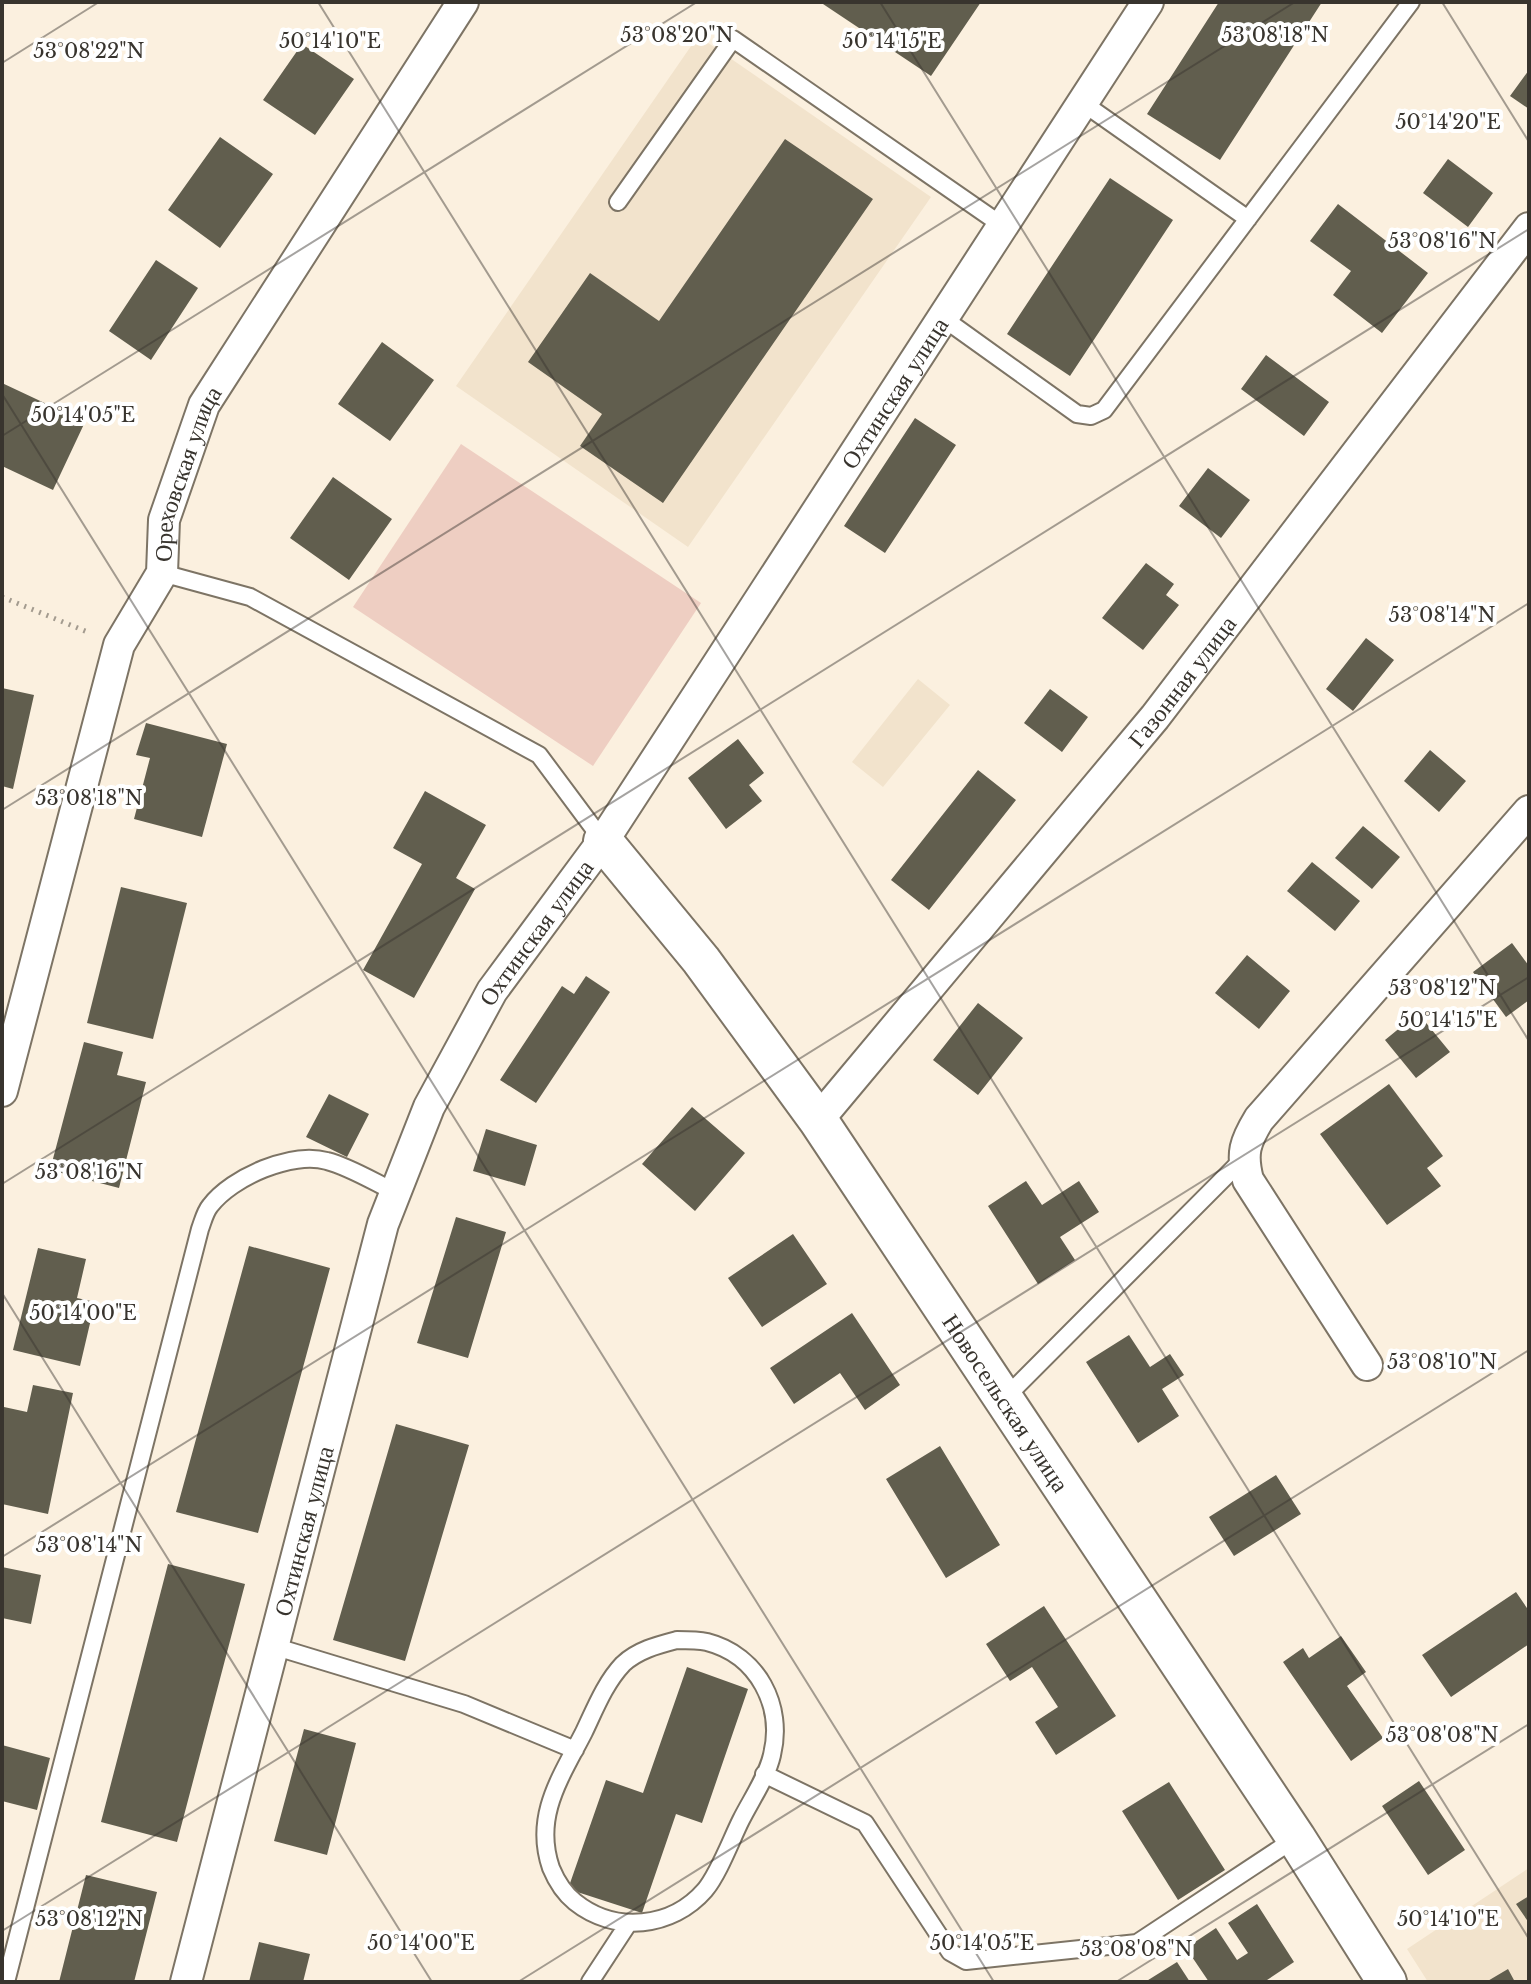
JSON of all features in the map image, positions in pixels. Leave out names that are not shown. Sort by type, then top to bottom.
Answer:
[{"type":"street","name":"Ореховская улица","points":[[2,1091],[119,645],[162,573],[164,520],[204,405],[463,2]]},
{"type":"street","name":"Охтинская улица","points":[[186,1982],[383,1224],[429,1107],[492,991],[603,841],[1148,2]]},
{"type":"street","name":"Газонная улица","points":[[818,1120],[1155,717],[1529,228]]},
{"type":"street","points":[[1367,1365],[1248,1180],[1243,1159],[1247,1139],[1259,1119],[1529,811]]},
{"type":"street","name":"Новосельская улица","points":[[603,841],[701,960],[818,1120],[1296,1838],[1387,1982]]},
{"type":"lane","points":[[943,318],[1077,414],[1091,416],[1104,410],[1411,2]]},
{"type":"lane","points":[[618,202],[733,39],[1003,226]]},
{"type":"lane","points":[[1083,103],[1248,219]]},
{"type":"lane","points":[[162,573],[250,597],[539,755],[603,841]]},
{"type":"lane","points":[[6,1982],[200,1229],[209,1207],[233,1184],[272,1166],[309,1157],[329,1161],[395,1192]]},
{"type":"lane","points":[[1004,1399],[1243,1159]]},
{"type":"lane","points":[[677,1640],[707,1642],[735,1654],[746,1663],[757,1673],[771,1699],[777,1729],[772,1758],[707,1888],[685,1909],[657,1921],[628,1924],[599,1917],[573,1901],[555,1877],[545,1849],[545,1819],[554,1791],[575,1750],[606,1688],[624,1664],[649,1647],[677,1640]]},
{"type":"lane","points":[[273,1646],[464,1704],[575,1750]]},
{"type":"lane","points":[[764,1774],[865,1823],[950,1952],[966,1961],[1137,1943],[1296,1838]]},
{"type":"lane","points":[[590,1982],[628,1924]]},
{"type":"path","points":[[2,597],[119,645]]},
{"type":"shaded area","points":[[698,36],[931,197],[688,547],[456,386]]},
{"type":"shaded area","points":[[461,444],[701,603],[593,766],[353,607]]},
{"type":"shaded area","points":[[918,679],[950,705],[883,787],[852,762]]},
{"type":"shaded area","points":[[1529,1868],[1529,1982],[1428,1982],[1407,1949]]},
{"type":"building","points":[[820,2],[981,2],[931,76]]},
{"type":"building","points":[[1219,2],[1322,2],[1220,160],[1147,114]]},
{"type":"building","points":[[302,44],[354,79],[315,135],[263,100]]},
{"type":"building","points":[[1529,70],[1529,109],[1510,96]]},
{"type":"building","points":[[220,137],[273,174],[220,248],[168,210]]},
{"type":"building","points":[[785,139],[873,199],[663,503],[580,446],[602,414],[528,362],[590,273],[659,321]]},
{"type":"building","points":[[1448,159],[1493,193],[1468,227],[1423,193]]},
{"type":"building","points":[[1110,178],[1173,220],[1070,376],[1007,334]]},
{"type":"building","points":[[1338,204],[1428,273],[1382,333],[1333,295],[1351,271],[1310,241]]},
{"type":"building","points":[[156,260],[198,288],[151,360],[109,331]]},
{"type":"building","points":[[382,342],[434,380],[390,441],[338,404]]},
{"type":"building","points":[[1266,355],[1329,402],[1304,436],[1241,389]]},
{"type":"building","points":[[2,383],[85,422],[53,490],[2,466]]},
{"type":"building","points":[[915,418],[956,445],[885,553],[844,526]]},
{"type":"building","points":[[1208,468],[1250,500],[1221,538],[1179,506]]},
{"type":"building","points":[[333,477],[392,519],[349,580],[290,538]]},
{"type":"building","points":[[1146,563],[1174,584],[1166,595],[1179,605],[1143,650],[1102,618]]},
{"type":"building","points":[[1366,638],[1394,660],[1353,711],[1326,689]]},
{"type":"building","points":[[2,688],[34,695],[13,789],[2,786]]},
{"type":"building","points":[[1050,689],[1088,717],[1062,752],[1024,723]]},
{"type":"building","points":[[146,723],[227,744],[202,837],[134,819],[150,758],[136,755]]},
{"type":"building","points":[[738,739],[764,773],[749,785],[762,801],[726,829],[688,778]]},
{"type":"building","points":[[1430,750],[1466,781],[1439,812],[1404,781]]},
{"type":"building","points":[[978,770],[1016,800],[929,910],[891,880]]},
{"type":"building","points":[[425,791],[486,825],[456,878],[475,889],[414,998],[363,970],[422,864],[393,848]]},
{"type":"building","points":[[1363,826],[1400,857],[1372,889],[1335,858]]},
{"type":"building","points":[[1312,862],[1360,901],[1335,931],[1287,891]]},
{"type":"building","points":[[121,887],[187,903],[153,1039],[87,1023]]},
{"type":"building","points":[[1512,943],[1529,966],[1529,1000],[1506,1017],[1473,972]]},
{"type":"building","points":[[1247,955],[1290,991],[1259,1029],[1215,993]]},
{"type":"building","points":[[586,976],[610,992],[536,1103],[500,1080],[562,986],[574,994]]},
{"type":"building","points":[[978,1003],[1023,1038],[978,1095],[933,1060]]},
{"type":"building","points":[[1418,1013],[1450,1052],[1416,1078],[1385,1040]]},
{"type":"building","points":[[84,1042],[123,1052],[117,1075],[146,1082],[119,1188],[50,1170]]},
{"type":"building","points":[[1389,1084],[1443,1156],[1427,1168],[1441,1186],[1387,1225],[1320,1134]]},
{"type":"building","points":[[329,1094],[369,1114],[347,1157],[306,1137]]},
{"type":"building","points":[[692,1107],[745,1153],[695,1211],[642,1164]]},
{"type":"building","points":[[486,1129],[537,1145],[525,1186],[473,1171]]},
{"type":"building","points":[[1026,1181],[1042,1205],[1079,1181],[1099,1212],[1060,1237],[1075,1260],[1038,1284],[988,1206]]},
{"type":"building","points":[[456,1217],[506,1232],[468,1358],[417,1343]]},
{"type":"building","points":[[793,1234],[827,1284],[762,1327],[728,1278]]},
{"type":"building","points":[[249,1246],[330,1268],[258,1533],[176,1512]]},
{"type":"building","points":[[38,1248],[86,1259],[77,1298],[95,1302],[80,1366],[13,1350]]},
{"type":"building","points":[[852,1313],[900,1385],[865,1410],[840,1373],[794,1404],[770,1368]]},
{"type":"building","points":[[1129,1335],[1150,1367],[1170,1354],[1184,1375],[1162,1389],[1179,1416],[1138,1443],[1086,1362]]},
{"type":"building","points":[[33,1385],[73,1393],[48,1514],[2,1504],[4,1407],[27,1412]]},
{"type":"building","points":[[396,1424],[469,1445],[405,1661],[333,1640]]},
{"type":"building","points":[[940,1446],[1000,1545],[946,1578],[886,1479]]},
{"type":"building","points":[[1276,1475],[1301,1514],[1234,1556],[1209,1517]]},
{"type":"building","points":[[168,1564],[245,1584],[177,1842],[101,1822]]},
{"type":"building","points":[[2,1567],[41,1575],[31,1624],[2,1618]]},
{"type":"building","points":[[1516,1592],[1529,1611],[1529,1644],[1451,1697],[1422,1655]]},
{"type":"building","points":[[1044,1606],[1116,1716],[1056,1755],[1035,1722],[1058,1707],[1032,1667],[1010,1681],[986,1644]]},
{"type":"building","points":[[1341,1636],[1366,1672],[1347,1686],[1383,1738],[1351,1761],[1283,1662],[1303,1648],[1309,1658]]},
{"type":"building","points":[[687,1667],[748,1689],[702,1823],[676,1814],[642,1913],[568,1889],[606,1780],[643,1793]]},
{"type":"building","points":[[304,1729],[356,1743],[327,1855],[274,1841]]},
{"type":"building","points":[[2,1745],[50,1758],[37,1810],[2,1801]]},
{"type":"building","points":[[1419,1781],[1465,1850],[1428,1875],[1382,1806]]},
{"type":"building","points":[[1169,1782],[1225,1870],[1178,1900],[1122,1811]]},
{"type":"building","points":[[86,1875],[157,1892],[134,1982],[59,1982]]},
{"type":"building","points":[[1529,1896],[1529,1923],[1516,1904]]},
{"type":"building","points":[[1257,1904],[1294,1962],[1264,1982],[1209,1982],[1186,1948],[1216,1928],[1237,1960],[1248,1953],[1228,1923]]},
{"type":"building","points":[[259,1942],[310,1954],[303,1982],[249,1982]]},
{"type":"building","points":[[1177,1962],[1190,1982],[1145,1982]]},
{"type":"building","points":[[1508,1969],[1515,1982],[1486,1982]]}]
